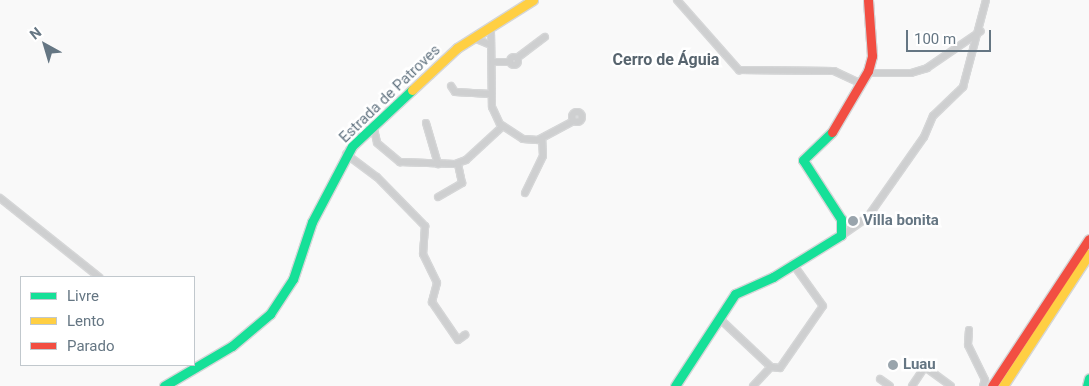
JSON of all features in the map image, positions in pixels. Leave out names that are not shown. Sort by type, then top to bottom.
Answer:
[{"type":"street","name":"Estrada de Patroves","points":[[164,386],[253,330],[286,292],[312,222],[346,154],[360,139],[446,58],[474,38],[491,30],[533,0]]},
{"type":"street","points":[[677,0],[739,70],[834,71],[862,84]]},
{"type":"street","points":[[849,232],[803,160],[841,123],[867,73],[872,56],[868,0]]},
{"type":"street","points":[[675,386],[742,288],[793,264],[849,232],[874,209],[933,116],[963,86],[981,32],[986,0]]},
{"type":"street","points":[[491,30],[488,44],[493,62],[492,107],[503,126],[523,139],[542,139],[573,120]]},
{"type":"street","points":[[867,73],[911,73],[927,68],[981,32]]},
{"type":"street","points":[[493,62],[510,62],[515,64],[517,58],[545,37]]},
{"type":"street","points":[[474,38],[488,44]]},
{"type":"street","points":[[450,98],[453,89],[491,94]]},
{"type":"street","points":[[426,124],[438,164]]},
{"type":"street","points":[[373,126],[377,142]]},
{"type":"street","points":[[360,139],[377,142],[400,162],[458,164],[503,126]]},
{"type":"street","points":[[525,193],[543,156],[542,139]]},
{"type":"street","points":[[346,154],[377,178],[425,226],[423,254],[437,283],[432,302],[458,340],[466,335]]},
{"type":"street","points":[[438,197],[462,183],[458,164]]},
{"type":"street","points":[[0,198],[98,276]]},
{"type":"street","points":[[837,238],[843,230],[841,219]]},
{"type":"street","points":[[992,386],[1089,239]]},
{"type":"street","points":[[1003,386],[1089,254]]},
{"type":"street","points":[[720,319],[771,367],[780,368],[790,357],[823,306],[793,264]]},
{"type":"street","points":[[969,330],[970,354],[985,380],[983,386]]},
{"type":"street","points":[[753,386],[771,367]]},
{"type":"street","points":[[912,386],[925,367],[951,386]]},
{"type":"street","points":[[1087,386],[1089,378]]},
{"type":"street","points":[[880,379],[890,386]]},
{"type":"traffic: fast","points":[[164,386],[232,346],[270,314],[293,279],[312,222],[352,146],[412,90]]},
{"type":"traffic: fast","points":[[675,386],[735,294],[773,277],[841,235],[841,219],[803,160],[832,132]]},
{"type":"traffic: fast","points":[[1087,386],[1089,378]]},
{"type":"traffic: slow","points":[[412,90],[457,48],[533,0]]},
{"type":"traffic: slow","points":[[1003,386],[1089,254]]},
{"type":"traffic: jam","points":[[832,132],[868,71],[872,56],[868,0]]},
{"type":"traffic: jam","points":[[992,386],[1089,239]]},
{"type":"place","name":"Villa bonita","points":[[853,221]]},
{"type":"place","name":"Luau","points":[[893,365]]},
{"type":"district","name":"Cerro de Águia","points":[[666,60]]}]
